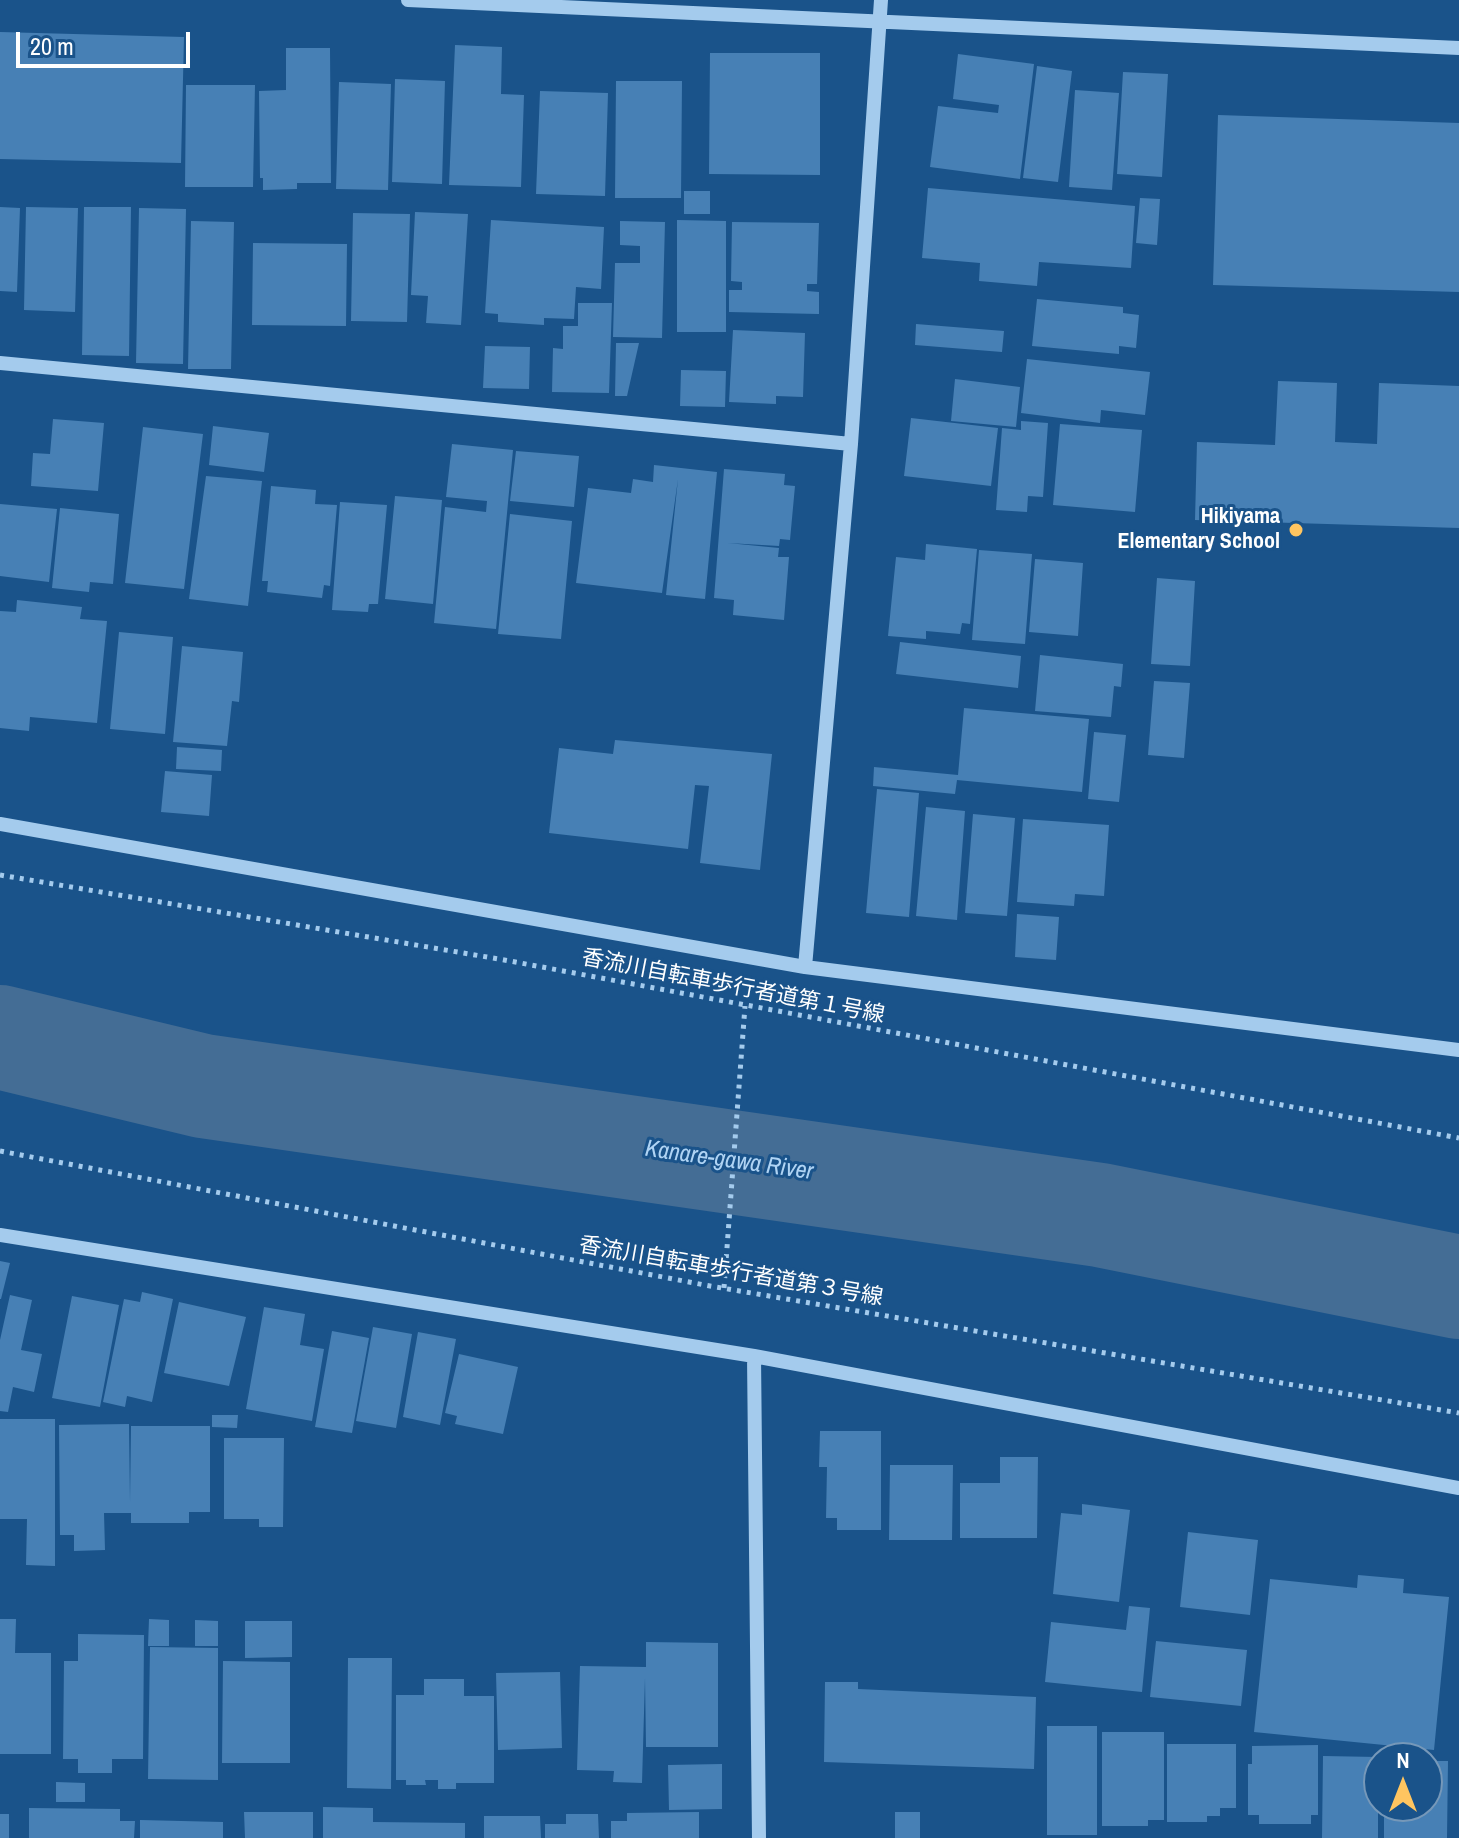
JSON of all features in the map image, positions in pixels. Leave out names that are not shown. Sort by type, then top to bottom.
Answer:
[{"type":"street","points":[[408,0],[879,19],[1459,48]]},
{"type":"street","points":[[805,967],[851,444],[881,0]]},
{"type":"street","points":[[0,363],[851,444]]},
{"type":"street","points":[[0,824],[805,967],[1459,1050]]},
{"type":"street","points":[[0,1235],[754,1356],[1459,1488]]},
{"type":"street","points":[[754,1356],[759,1838]]},
{"type":"path","name":"香流川自転車歩行者道第１号線","points":[[0,875],[499,959],[1459,1138]]},
{"type":"path","points":[[724,1288],[745,1006]]},
{"type":"path","name":"香流川自転車歩行者道第３号線","points":[[0,1151],[724,1288],[1459,1413]]},
{"type":"building","points":[[0,32],[184,37],[181,163],[0,159]]},
{"type":"building","points":[[455,45],[502,47],[501,94],[524,95],[521,187],[449,185]]},
{"type":"building","points":[[286,48],[330,48],[331,183],[297,183],[297,189],[263,190],[263,178],[260,178],[259,91],[286,90]]},
{"type":"building","points":[[710,53],[820,53],[820,175],[709,174]]},
{"type":"building","points":[[958,54],[1034,64],[1020,179],[930,167],[938,106],[998,113],[999,105],[953,99]]},
{"type":"building","points":[[1037,66],[1072,71],[1058,182],[1023,178]]},
{"type":"building","points":[[1123,72],[1168,74],[1162,177],[1117,174]]},
{"type":"building","points":[[395,79],[445,81],[442,184],[392,182]]},
{"type":"building","points":[[616,81],[682,81],[681,198],[615,198]]},
{"type":"building","points":[[339,82],[391,84],[388,190],[336,189]]},
{"type":"building","points":[[186,85],[255,85],[253,187],[185,187]]},
{"type":"building","points":[[1075,90],[1119,93],[1112,190],[1069,187]]},
{"type":"building","points":[[540,91],[608,93],[605,196],[536,194]]},
{"type":"building","points":[[1218,115],[1459,123],[1459,292],[1213,285]]},
{"type":"building","points":[[928,188],[1135,206],[1131,268],[1039,262],[1037,286],[979,281],[980,263],[922,258]]},
{"type":"building","points":[[684,191],[710,191],[710,214],[684,214]]},
{"type":"building","points":[[1140,198],[1160,199],[1157,245],[1136,243]]},
{"type":"building","points":[[0,207],[20,208],[17,292],[0,291]]},
{"type":"building","points":[[26,207],[78,208],[75,312],[24,310]]},
{"type":"building","points":[[84,207],[131,207],[129,356],[82,355]]},
{"type":"building","points":[[139,208],[186,209],[183,364],[136,363]]},
{"type":"building","points":[[415,212],[468,214],[461,325],[426,323],[428,296],[411,295]]},
{"type":"building","points":[[353,213],[410,214],[407,322],[351,321]]},
{"type":"building","points":[[491,220],[604,227],[601,289],[576,287],[574,319],[544,318],[544,325],[498,322],[498,314],[485,313]]},
{"type":"building","points":[[677,220],[726,221],[726,332],[677,332]]},
{"type":"building","points":[[191,221],[234,222],[231,369],[188,369]]},
{"type":"building","points":[[620,221],[665,222],[662,338],[613,337],[615,263],[640,263],[640,246],[620,245]]},
{"type":"building","points":[[732,222],[819,223],[817,284],[807,284],[807,291],[819,292],[819,314],[729,312],[729,290],[742,290],[742,282],[731,281]]},
{"type":"building","points":[[253,243],[347,244],[346,326],[252,325]]},
{"type":"building","points":[[1037,299],[1123,307],[1123,313],[1139,315],[1136,348],[1119,346],[1119,354],[1032,346]]},
{"type":"building","points":[[578,303],[612,303],[609,393],[552,392],[553,348],[563,349],[563,326],[578,326]]},
{"type":"building","points":[[916,324],[1004,331],[1002,352],[915,345]]},
{"type":"building","points":[[733,330],[805,333],[803,397],[776,396],[776,404],[729,402]]},
{"type":"building","points":[[616,343],[639,343],[627,396],[615,396]]},
{"type":"building","points":[[485,346],[530,347],[529,389],[483,388]]},
{"type":"building","points":[[1027,359],[1150,372],[1145,415],[1101,410],[1100,423],[1021,413]]},
{"type":"building","points":[[681,370],[726,371],[725,407],[680,406]]},
{"type":"building","points":[[955,379],[1020,387],[1016,427],[951,421]]},
{"type":"building","points":[[1278,381],[1337,383],[1335,442],[1377,444],[1379,383],[1459,386],[1459,528],[1195,520],[1197,442],[1275,445]]},
{"type":"building","points":[[911,418],[998,428],[991,486],[904,476]]},
{"type":"building","points":[[53,419],[104,423],[98,491],[31,486],[33,453],[50,454]]},
{"type":"building","points":[[1021,421],[1048,423],[1043,497],[1028,496],[1027,512],[996,510],[1002,428],[1021,430]]},
{"type":"building","points":[[1060,424],[1142,430],[1135,512],[1053,505]]},
{"type":"building","points":[[213,426],[269,433],[264,472],[209,465]]},
{"type":"building","points":[[143,427],[203,434],[184,589],[125,583]]},
{"type":"building","points":[[452,444],[513,450],[496,629],[434,623],[445,507],[486,512],[487,501],[446,497]]},
{"type":"building","points":[[516,451],[579,456],[574,507],[510,501]]},
{"type":"building","points":[[654,465],[717,472],[705,599],[666,595],[678,479],[662,593],[576,583],[588,488],[631,493],[633,479],[653,482]]},
{"type":"building","points":[[724,469],[785,474],[784,485],[795,486],[790,540],[780,539],[779,546],[728,543],[779,548],[778,557],[789,557],[784,620],[733,615],[734,600],[714,598]]},
{"type":"building","points":[[206,476],[262,481],[248,606],[189,599]]},
{"type":"building","points":[[271,486],[316,490],[315,504],[337,505],[330,586],[324,585],[322,598],[267,592],[268,581],[262,581]]},
{"type":"building","points":[[395,496],[442,500],[433,604],[385,599]]},
{"type":"building","points":[[340,502],[387,505],[378,604],[369,604],[368,612],[332,610]]},
{"type":"building","points":[[0,504],[57,509],[49,582],[0,576]]},
{"type":"building","points":[[60,508],[119,514],[113,584],[90,582],[89,592],[52,588]]},
{"type":"building","points":[[510,514],[572,521],[561,639],[498,634]]},
{"type":"building","points":[[926,544],[977,549],[970,624],[962,623],[960,634],[926,631],[926,639],[888,636],[896,557],[925,560]]},
{"type":"building","points":[[979,550],[1032,554],[1025,644],[972,640]]},
{"type":"building","points":[[1035,559],[1083,563],[1078,636],[1029,632]]},
{"type":"building","points":[[1157,578],[1195,581],[1190,666],[1151,664]]},
{"type":"building","points":[[17,600],[82,607],[80,619],[107,621],[97,723],[30,717],[29,731],[0,728],[0,611],[16,612]]},
{"type":"building","points":[[119,632],[173,637],[165,734],[110,729]]},
{"type":"building","points":[[900,642],[1021,656],[1018,688],[896,674]]},
{"type":"building","points":[[182,646],[243,652],[239,702],[232,701],[227,746],[173,742]]},
{"type":"building","points":[[1040,655],[1123,664],[1121,687],[1114,686],[1111,717],[1035,711]]},
{"type":"building","points":[[1154,681],[1190,683],[1184,758],[1148,755]]},
{"type":"building","points":[[964,708],[1089,719],[1082,792],[957,780],[955,794],[873,786],[874,767],[958,775]]},
{"type":"building","points":[[1094,732],[1126,735],[1119,802],[1088,799]]},
{"type":"building","points":[[615,740],[772,754],[760,870],[700,863],[709,786],[695,785],[688,849],[549,833],[559,748],[613,754]]},
{"type":"building","points":[[177,747],[222,750],[221,771],[176,769]]},
{"type":"building","points":[[165,771],[212,775],[209,816],[161,812]]},
{"type":"building","points":[[877,789],[919,793],[909,917],[866,913]]},
{"type":"building","points":[[926,807],[965,811],[957,920],[916,916]]},
{"type":"building","points":[[973,814],[1015,818],[1007,916],[965,913]]},
{"type":"building","points":[[1023,819],[1109,825],[1104,896],[1075,894],[1074,906],[1017,902]]},
{"type":"building","points":[[1017,914],[1059,917],[1056,960],[1015,957]]},
{"type":"building","points":[[0,1261],[10,1263],[1,1299],[0,1299]]},
{"type":"building","points":[[142,1292],[173,1299],[152,1402],[127,1396],[125,1407],[103,1402],[124,1299],[140,1302]]},
{"type":"building","points":[[10,1295],[32,1300],[21,1350],[42,1354],[34,1392],[13,1387],[8,1412],[0,1411],[0,1340]]},
{"type":"building","points":[[72,1296],[119,1305],[100,1407],[52,1398]]},
{"type":"building","points":[[179,1302],[246,1317],[229,1386],[164,1373]]},
{"type":"building","points":[[264,1307],[305,1314],[300,1345],[324,1349],[312,1421],[246,1409]]},
{"type":"building","points":[[373,1327],[412,1334],[396,1428],[356,1421]]},
{"type":"building","points":[[332,1331],[369,1338],[352,1433],[315,1427]]},
{"type":"building","points":[[418,1332],[456,1339],[440,1425],[403,1417]]},
{"type":"building","points":[[459,1354],[518,1367],[503,1434],[455,1424],[457,1416],[445,1413]]},
{"type":"building","points":[[212,1415],[238,1415],[237,1428],[212,1427]]},
{"type":"building","points":[[0,1419],[55,1419],[55,1566],[26,1565],[27,1519],[0,1519]]},
{"type":"building","points":[[129,1424],[130,1502],[131,1426],[210,1426],[210,1512],[189,1512],[189,1523],[131,1523],[131,1513],[104,1513],[105,1550],[74,1551],[74,1535],[60,1535],[59,1425]]},
{"type":"building","points":[[820,1431],[881,1431],[881,1530],[837,1530],[837,1518],[826,1518],[827,1467],[819,1467]]},
{"type":"building","points":[[224,1438],[284,1438],[283,1527],[259,1527],[259,1519],[224,1519]]},
{"type":"building","points":[[1000,1457],[1038,1457],[1037,1538],[960,1538],[960,1483],[1000,1483]]},
{"type":"building","points":[[890,1465],[953,1465],[952,1540],[889,1540]]},
{"type":"building","points":[[1082,1504],[1130,1510],[1119,1602],[1053,1594],[1061,1513],[1082,1515]]},
{"type":"building","points":[[1188,1532],[1258,1540],[1250,1615],[1180,1607]]},
{"type":"building","points":[[1358,1575],[1404,1579],[1403,1593],[1449,1597],[1435,1742],[1363,1743],[1254,1732],[1270,1579],[1357,1588]]},
{"type":"building","points":[[1129,1606],[1150,1608],[1142,1692],[1045,1682],[1051,1622],[1126,1630]]},
{"type":"building","points":[[0,1619],[16,1619],[15,1653],[51,1653],[51,1754],[0,1754]]},
{"type":"building","points":[[149,1619],[169,1620],[169,1646],[148,1646]]},
{"type":"building","points":[[195,1620],[218,1621],[218,1646],[195,1646]]},
{"type":"building","points":[[245,1621],[292,1621],[292,1657],[245,1658]]},
{"type":"building","points":[[78,1634],[144,1635],[143,1759],[112,1759],[112,1773],[78,1773],[78,1759],[63,1759],[64,1661],[78,1661]]},
{"type":"building","points":[[1156,1641],[1247,1650],[1241,1706],[1150,1697]]},
{"type":"building","points":[[646,1642],[718,1643],[718,1747],[646,1747],[645,1678],[642,1783],[613,1782],[614,1771],[577,1770],[580,1666],[646,1667]]},
{"type":"building","points":[[150,1647],[218,1648],[218,1780],[148,1779]]},
{"type":"building","points":[[348,1658],[392,1658],[391,1789],[347,1788]]},
{"type":"building","points":[[223,1661],[290,1662],[290,1763],[222,1763]]},
{"type":"building","points":[[560,1672],[562,1748],[498,1750],[496,1673]]},
{"type":"building","points":[[424,1679],[464,1679],[464,1696],[494,1696],[494,1783],[456,1783],[456,1789],[438,1789],[438,1780],[425,1780],[426,1785],[406,1785],[406,1780],[396,1780],[396,1695],[424,1695]]},
{"type":"building","points":[[825,1682],[858,1682],[858,1689],[1036,1697],[1034,1769],[824,1762]]},
{"type":"building","points":[[1047,1726],[1097,1726],[1097,1835],[1047,1835]]},
{"type":"building","points":[[1102,1732],[1164,1732],[1164,1820],[1148,1820],[1148,1826],[1102,1826]]},
{"type":"building","points":[[1167,1744],[1236,1744],[1236,1808],[1220,1808],[1220,1816],[1207,1816],[1207,1822],[1167,1822]]},
{"type":"building","points":[[1318,1745],[1318,1815],[1311,1815],[1311,1824],[1259,1824],[1259,1815],[1248,1815],[1248,1764],[1252,1764],[1252,1746]]},
{"type":"building","points":[[1323,1756],[1363,1757],[1363,1822],[1378,1822],[1378,1838],[1322,1838]]},
{"type":"building","points":[[1443,1761],[1448,1761],[1447,1838],[1384,1838],[1384,1822],[1443,1822]]},
{"type":"building","points":[[722,1764],[722,1809],[669,1810],[668,1765]]},
{"type":"building","points":[[56,1782],[85,1783],[85,1802],[56,1802]]},
{"type":"building","points":[[323,1807],[373,1808],[373,1822],[465,1823],[465,1838],[323,1838]]},
{"type":"building","points":[[29,1808],[120,1809],[120,1821],[135,1821],[134,1838],[29,1838]]},
{"type":"building","points":[[244,1812],[313,1812],[313,1838],[245,1838]]},
{"type":"building","points":[[699,1812],[699,1838],[611,1838],[611,1821],[627,1821],[627,1813]]},
{"type":"building","points":[[895,1812],[920,1812],[920,1838],[895,1838]]},
{"type":"building","points":[[0,1814],[9,1814],[9,1838],[0,1838]]},
{"type":"building","points":[[566,1814],[598,1814],[599,1838],[545,1838],[545,1824],[566,1824]]},
{"type":"building","points":[[484,1816],[540,1816],[541,1838],[484,1838]]},
{"type":"building","points":[[140,1820],[223,1822],[223,1838],[140,1838]]},
{"type":"waterway","name":"Kanare-gawa River","points":[[0,1037],[203,1086],[1100,1215],[1459,1287]]},
{"type":"place","name":"Hikiyama Elementary School","points":[[1296,530]]}]
